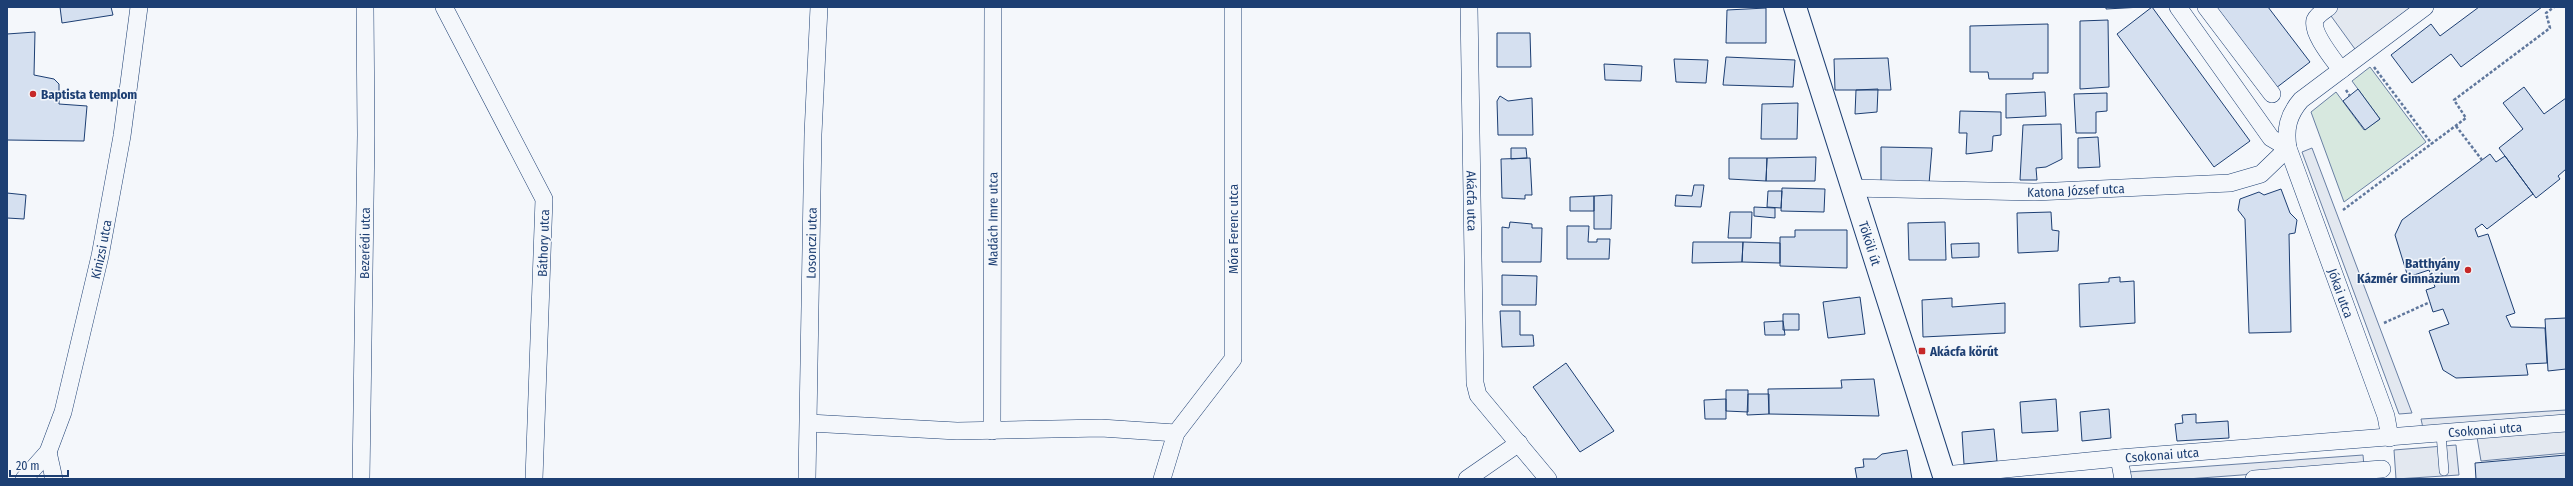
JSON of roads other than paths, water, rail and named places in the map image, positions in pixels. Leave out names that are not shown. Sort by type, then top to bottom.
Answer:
[{"type":"street","name":"Kinizsi utca","points":[[24,479],[48,452],[63,412],[100,256],[122,136],[139,7]]},
{"type":"street","name":"Bezerédi utca","points":[[362,479],[366,135],[365,7]]},
{"type":"street","name":"Báthory utca","points":[[444,7],[544,199],[534,479]]},
{"type":"street","name":"Losonczi utca","points":[[807,479],[813,134],[819,7]]},
{"type":"street","name":"Madách Imre utca","points":[[992,431],[993,7]]},
{"type":"street","name":"Móra Ferenc utca","points":[[1176,433],[1233,358],[1233,7]]},
{"type":"street","name":"Akácfa utca","points":[[1469,7],[1475,382],[1478,395],[1519,443]]},
{"type":"street","name":"Tököli út","points":[[1794,7],[1944,477]]},
{"type":"street","points":[[2178,7],[2271,138],[2288,148]]},
{"type":"street","points":[[2206,7],[2272,94]]},
{"type":"street","points":[[2329,7],[2318,15],[2315,22],[2315,28],[2321,41],[2341,70]]},
{"type":"street","name":"Jókai utca","points":[[2385,439],[2386,416],[2288,148],[2286,136],[2292,111],[2301,100],[2425,7]]},
{"type":"street","name":"Katona József utca","points":[[1852,188],[2035,192],[2230,183],[2261,174],[2288,148]]},
{"type":"street","points":[[809,423],[992,431],[1101,428],[1176,433],[1162,479]]},
{"type":"street","name":"Csokonai utca","points":[[1944,477],[2119,458],[2385,439],[2566,423]]},
{"type":"street","points":[[2254,479],[2382,474],[2385,439]]},
{"type":"street","points":[[1467,479],[1519,443],[1548,479]]},
{"type":"street","points":[[48,452],[54,479]]},
{"type":"street","points":[[2119,458],[2123,479]]},
{"type":"lane","points":[[2441,434],[2444,471]]},
{"type":"place","name":"Baptista templom","points":[[33,94]]},
{"type":"place","name":"Batthyány Kázmér Gimnázium","points":[[2468,270]]},
{"type":"place","name":"Akácfa körút","points":[[1922,351]]}]
